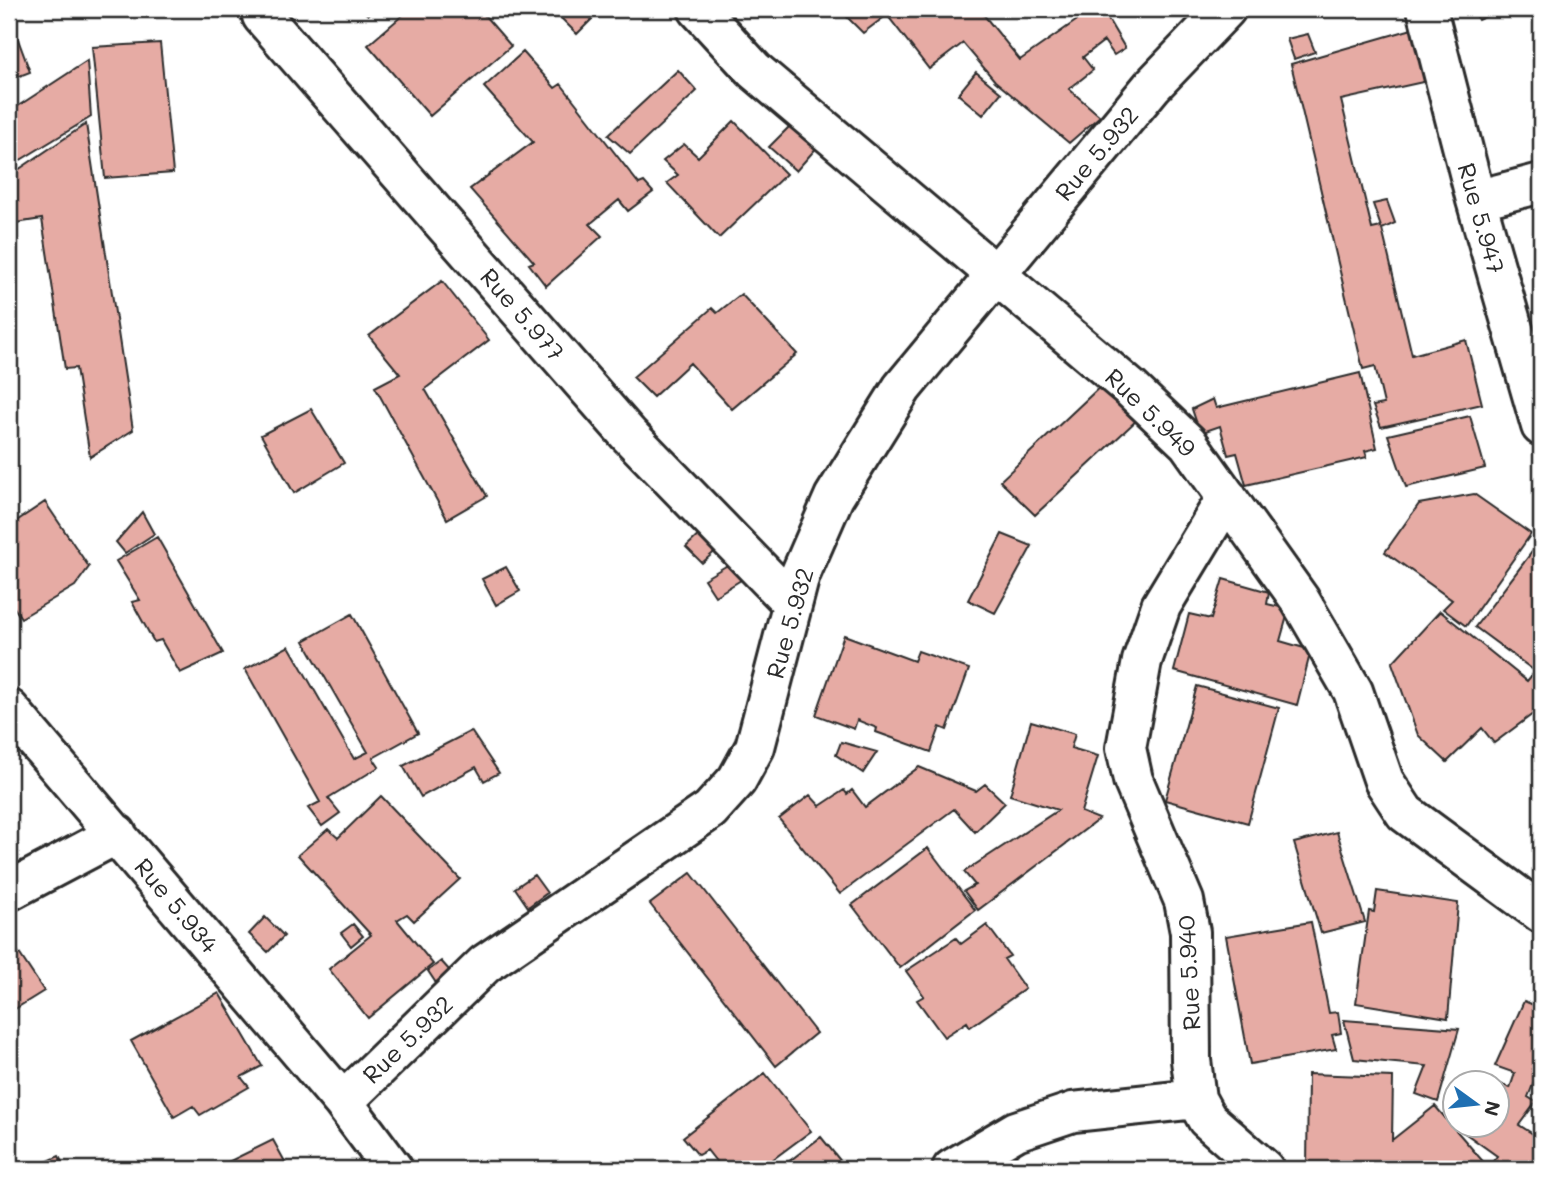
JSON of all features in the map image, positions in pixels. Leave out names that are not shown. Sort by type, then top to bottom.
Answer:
[{"type":"street","name":"Rue 5.949","points":[[698,9],[754,70],[1129,387],[1188,443],[1300,600],[1353,691],[1384,781],[1405,813],[1541,913]]},
{"type":"street","name":"Rue 5.932","points":[[393,1169],[343,1102],[485,964],[710,810],[737,780],[755,747],[800,575],[834,497],[902,388],[1153,85],[1226,9]]},
{"type":"street","name":"Rue 5.947","points":[[1427,9],[1476,200],[1541,426]]},
{"type":"street","name":"Rue 5.977","points":[[262,16],[628,434],[792,603]]},
{"type":"street","points":[[1476,200],[1541,183]]},
{"type":"street","name":"Rue 5.940","points":[[1196,1099],[1192,1060],[1190,932],[1184,901],[1133,779],[1126,748],[1142,662],[1161,606],[1227,496]]},
{"type":"street","name":"Rue 5.934","points":[[9,709],[343,1102]]},
{"type":"street","points":[[9,891],[117,834]]},
{"type":"street","points":[[952,1169],[1016,1132],[1073,1112],[1196,1099],[1207,1119],[1264,1169]]},
{"type":"building","points":[[361,9],[376,9],[368,15]]},
{"type":"building","points":[[399,9],[479,9],[511,46],[430,116],[368,45],[404,14]]},
{"type":"building","points":[[552,9],[602,9],[577,34]]},
{"type":"building","points":[[848,9],[979,9],[1020,60],[1093,9],[1102,9],[1125,48],[1114,55],[1104,41],[1083,57],[1093,70],[1069,89],[1100,116],[1069,143],[995,81],[963,43],[929,69],[887,15],[863,33],[843,13]]},
{"type":"building","points":[[1473,9],[1503,9],[1478,20]]},
{"type":"building","points":[[9,15],[30,72],[9,80]]},
{"type":"building","points":[[1419,27],[1432,80],[1341,100],[1372,229],[1381,227],[1373,204],[1387,201],[1395,223],[1382,229],[1412,355],[1466,340],[1482,404],[1381,427],[1373,406],[1384,404],[1375,366],[1363,369],[1291,64]]},
{"type":"building","points":[[1308,34],[1315,52],[1294,59],[1287,39]]},
{"type":"building","points":[[160,43],[173,173],[105,178],[92,47]]},
{"type":"building","points":[[523,52],[555,88],[561,84],[639,184],[644,182],[653,192],[628,211],[619,200],[590,224],[602,236],[546,286],[529,264],[534,262],[470,189],[533,142],[484,87]]},
{"type":"building","points":[[87,61],[91,117],[9,167],[9,112]]},
{"type":"building","points":[[678,70],[697,91],[630,154],[608,135]]},
{"type":"building","points":[[976,72],[1001,93],[983,115],[958,94]]},
{"type":"building","points":[[734,121],[786,174],[719,238],[667,183],[678,175],[663,161],[684,144],[698,157]]},
{"type":"building","points":[[794,122],[819,145],[796,171],[769,147]]},
{"type":"building","points":[[86,124],[133,430],[90,457],[76,368],[65,369],[42,219],[9,224],[9,176]]},
{"type":"building","points":[[442,281],[489,340],[425,389],[487,496],[447,519],[375,387],[400,374],[369,336]]},
{"type":"building","points":[[741,294],[797,354],[732,409],[690,363],[653,397],[633,377],[712,308],[717,313]]},
{"type":"building","points":[[1360,373],[1377,448],[1365,451],[1367,457],[1246,485],[1237,453],[1228,455],[1220,426],[1200,433],[1192,409],[1213,399],[1216,408]]},
{"type":"building","points":[[1104,383],[1139,418],[1035,515],[1000,481]]},
{"type":"building","points":[[311,409],[344,463],[294,493],[261,435]]},
{"type":"building","points":[[1470,416],[1485,468],[1406,487],[1388,435]]},
{"type":"building","points":[[1474,494],[1531,534],[1466,626],[1443,609],[1452,600],[1385,552],[1419,504]]},
{"type":"building","points":[[45,502],[89,567],[75,586],[21,618],[9,600],[9,526]]},
{"type":"building","points":[[142,512],[154,534],[125,553],[116,542]]},
{"type":"building","points":[[703,531],[719,548],[702,563],[686,547]]},
{"type":"building","points":[[1002,534],[1032,546],[995,613],[968,600]]},
{"type":"building","points":[[157,537],[223,653],[180,673],[161,640],[154,642],[132,602],[140,600],[116,561]]},
{"type":"building","points":[[1541,540],[1541,657],[1532,669],[1475,627]]},
{"type":"building","points":[[731,563],[741,580],[715,596],[704,579]]},
{"type":"building","points":[[506,567],[520,591],[496,605],[482,579]]},
{"type":"building","points":[[1223,579],[1269,592],[1267,604],[1289,609],[1280,641],[1311,650],[1297,705],[1174,671],[1189,614],[1211,619]]},
{"type":"building","points":[[1440,611],[1527,681],[1532,675],[1541,683],[1541,708],[1494,743],[1482,728],[1447,762],[1418,735],[1392,663]]},
{"type":"building","points":[[352,614],[418,733],[373,758],[379,767],[328,798],[340,813],[322,826],[308,808],[320,802],[245,669],[289,646],[354,759],[368,752],[304,641]]},
{"type":"building","points":[[844,635],[914,661],[918,651],[969,669],[947,730],[940,727],[931,752],[876,732],[877,728],[857,720],[854,729],[816,715]]},
{"type":"building","points":[[1197,686],[1279,708],[1248,823],[1165,800]]},
{"type":"building","points":[[1031,721],[1075,734],[1071,748],[1098,756],[1081,812],[1099,819],[978,910],[964,891],[975,885],[964,872],[1058,810],[1010,795]]},
{"type":"building","points":[[471,731],[499,773],[484,781],[476,767],[421,797],[403,766]]},
{"type":"building","points":[[841,742],[877,752],[863,773],[836,755]]},
{"type":"building","points":[[919,767],[976,791],[985,784],[1005,803],[975,832],[954,809],[840,894],[779,819],[810,795],[820,806],[844,790],[847,794],[852,790],[865,807]]},
{"type":"building","points":[[381,796],[460,879],[414,921],[407,914],[397,920],[433,964],[368,1018],[329,969],[371,935],[298,855],[328,829],[338,838]]},
{"type":"building","points":[[1337,832],[1365,922],[1321,933],[1294,843]]},
{"type":"building","points":[[928,848],[975,910],[900,968],[852,905]]},
{"type":"building","points":[[691,873],[816,1033],[776,1066],[650,904]]},
{"type":"building","points":[[534,875],[547,893],[528,907],[515,888]]},
{"type":"building","points":[[1377,891],[1458,903],[1448,1018],[1356,1003],[1369,911],[1374,912]]},
{"type":"building","points":[[265,917],[284,936],[268,952],[249,934]]},
{"type":"building","points":[[1311,922],[1329,1013],[1338,1012],[1341,1033],[1332,1035],[1336,1049],[1250,1064],[1226,936]]},
{"type":"building","points":[[353,924],[363,936],[351,946],[341,933]]},
{"type":"building","points":[[987,925],[1010,956],[1004,959],[1025,989],[970,1027],[967,1022],[944,1037],[917,1000],[924,996],[906,971],[956,938],[961,944]]},
{"type":"building","points":[[9,938],[44,991],[10,1012],[9,1010]]},
{"type":"building","points":[[441,961],[450,971],[436,983],[428,971]]},
{"type":"building","points":[[219,993],[262,1066],[241,1077],[249,1087],[200,1115],[193,1106],[174,1117],[131,1041]]},
{"type":"building","points":[[1524,1001],[1541,1008],[1541,1079],[1536,1077],[1528,1097],[1536,1102],[1519,1125],[1541,1139],[1541,1169],[1487,1169],[1497,1156],[1475,1140],[1512,1140],[1512,1082],[1515,1073],[1495,1066]]},
{"type":"building","points":[[1344,1020],[1459,1029],[1447,1070],[1442,1070],[1442,1088],[1438,1102],[1416,1094],[1427,1066],[1354,1059]]},
{"type":"building","points":[[765,1073],[811,1131],[760,1169],[722,1169],[707,1150],[698,1155],[683,1137]]},
{"type":"building","points":[[1308,1074],[1393,1077],[1392,1140],[1435,1106],[1442,1114],[1442,1140],[1464,1140],[1487,1166],[1483,1169],[1307,1169]]},
{"type":"building","points":[[821,1137],[847,1169],[779,1169]]},
{"type":"building","points":[[273,1140],[289,1169],[214,1169]]},
{"type":"building","points":[[59,1156],[65,1169],[39,1169],[37,1166]]}]
